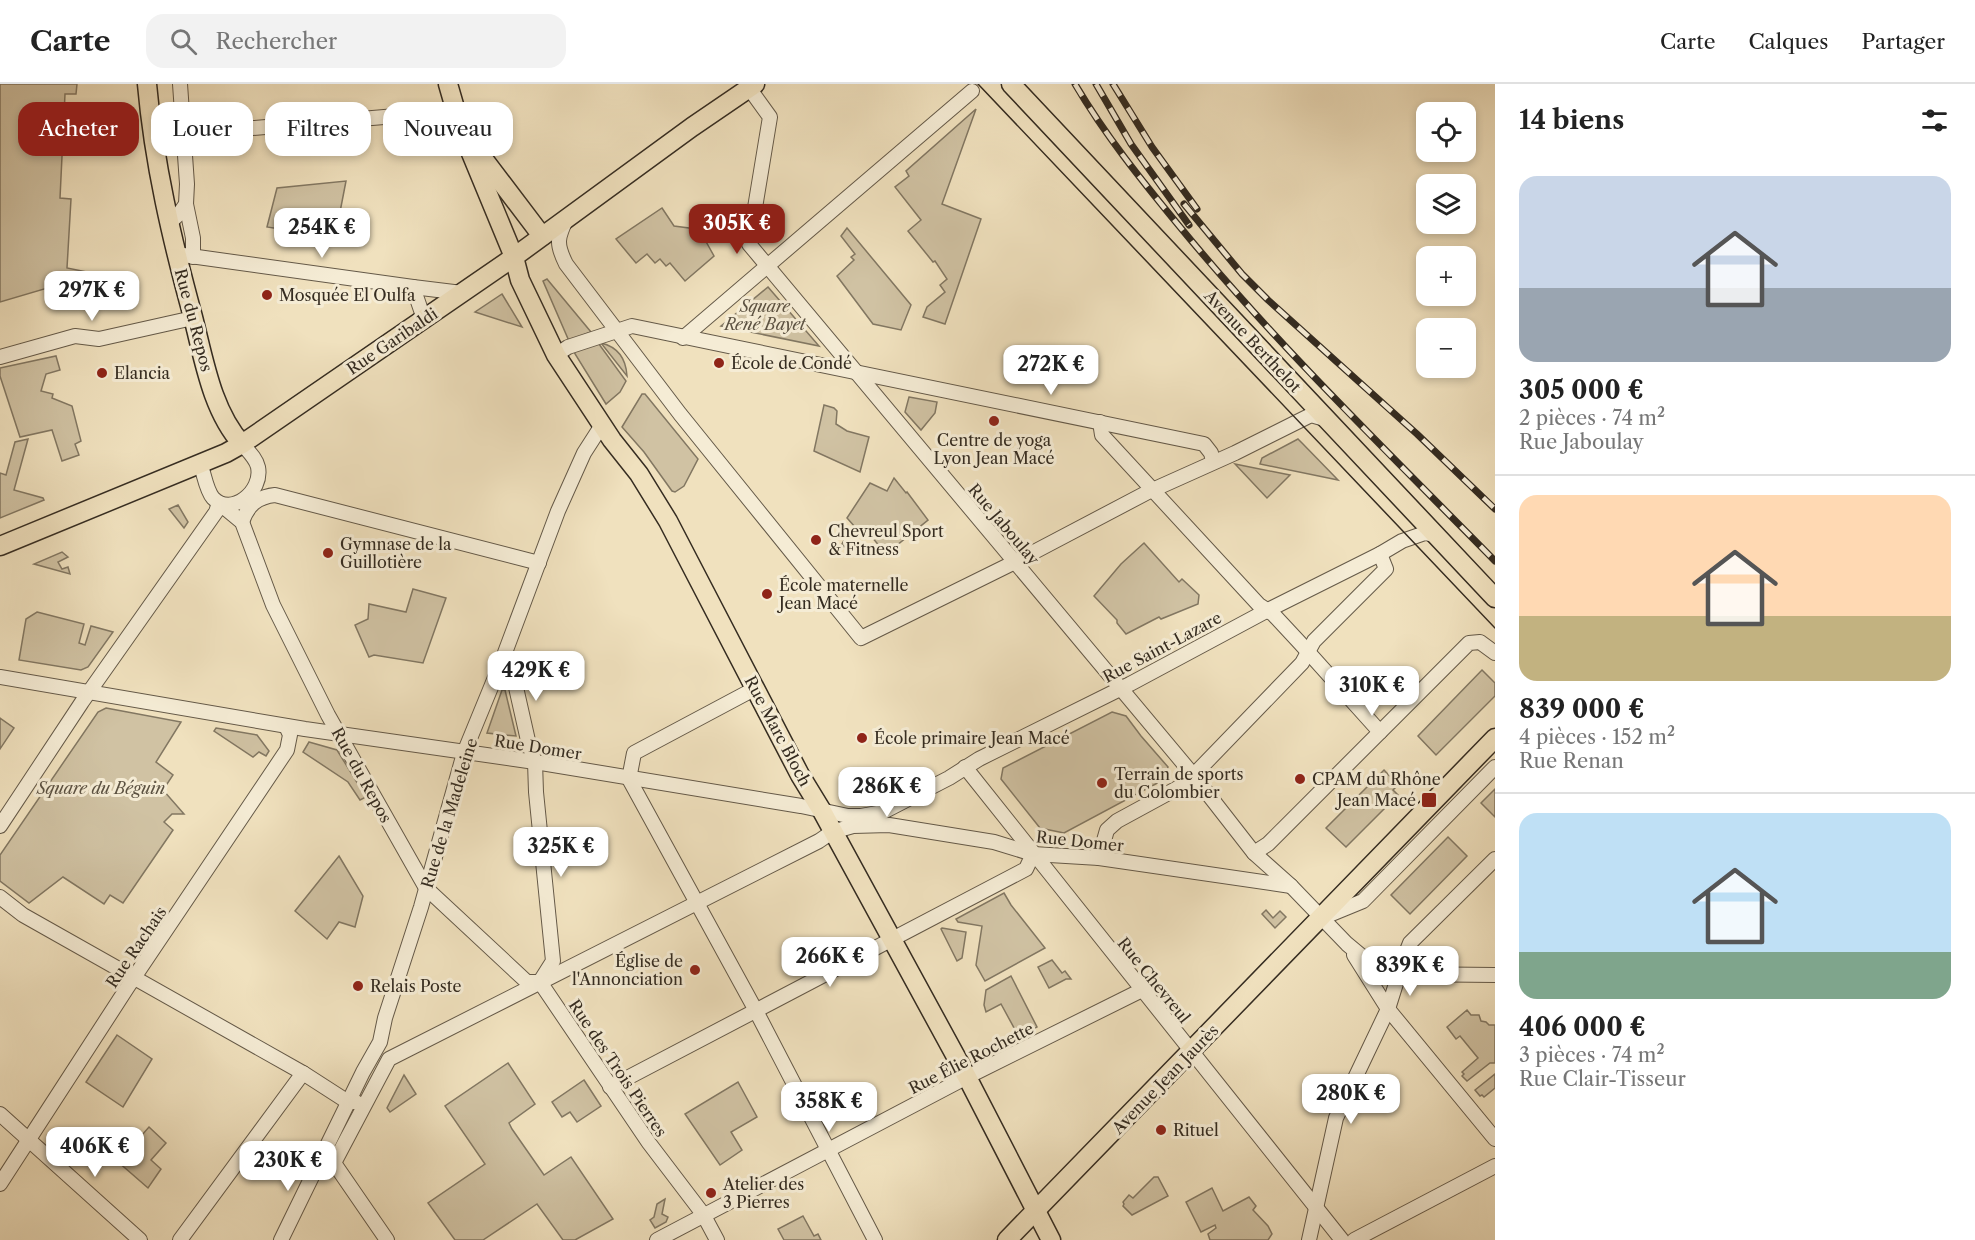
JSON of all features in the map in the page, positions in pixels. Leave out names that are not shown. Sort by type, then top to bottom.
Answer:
[{"type":"main road","points":[[147,84],[153,146],[169,222],[185,255]]},
{"type":"main road","points":[[448,84],[453,102]]},
{"type":"main road","name":"Avenue Berthelot","points":[[1011,84],[1495,597]]},
{"type":"main road","name":"Rue Garibaldi","points":[[0,546],[242,444],[514,257],[752,86]]},
{"type":"main road","points":[[473,156],[514,257],[520,280],[556,355]]},
{"type":"main road","points":[[484,156],[542,236]]},
{"type":"main road","name":"Rue du Repos","points":[[185,255],[193,318],[210,381],[231,431],[242,444]]},
{"type":"main road","name":"Rue Marc Bloch","points":[[556,355],[602,425],[639,474],[668,521],[800,775],[822,811],[967,1077],[1051,1240]]},
{"type":"main road","name":"Avenue Jean Jaurès","points":[[1007,1240],[1495,738]]},
{"type":"street","name":"Rue du Repos","points":[[180,84],[181,102]]},
{"type":"street","name":"Rue Jaboulay","points":[[752,86],[770,117],[749,244],[1194,776],[1254,853],[1291,886],[1347,944],[1371,964],[1400,974],[1495,975]]},
{"type":"street","points":[[683,338],[972,91]]},
{"type":"street","points":[[253,130],[383,124]]},
{"type":"street","name":"Rue du Repos","points":[[184,156],[186,204],[193,238],[185,255]]},
{"type":"street","points":[[169,222],[186,204]]},
{"type":"street","points":[[568,216],[558,240],[566,264],[615,331],[746,498],[861,638],[1015,562],[1153,490],[1311,415],[1329,421]]},
{"type":"street","points":[[185,255],[462,293]]},
{"type":"street","points":[[413,287],[424,319]]},
{"type":"street","points":[[0,357],[75,336],[99,339],[193,318]]},
{"type":"street","points":[[556,355],[568,346],[632,326],[1204,444],[1211,453],[1213,461]]},
{"type":"street","points":[[1100,422],[1102,435],[1258,604],[1268,610],[1308,652],[1380,732]]},
{"type":"street","name":"Rue de la Madeleine","points":[[329,1160],[348,1102],[380,1042],[385,1018],[426,888],[464,753],[503,658],[558,511],[584,453],[602,425]]},
{"type":"street","name":"Rue du Repos","points":[[242,444],[252,455],[258,467],[257,482]]},
{"type":"street","name":"Rue du Repos","points":[[200,463],[210,493],[218,507],[242,522],[273,604],[328,715],[426,888],[527,982],[540,981]]},
{"type":"street","points":[[0,826],[218,507],[245,499],[255,488],[257,482],[275,495]]},
{"type":"street","points":[[242,522],[246,511],[255,501],[275,495],[539,563]]},
{"type":"street","name":"Rue Saint-Lazare","points":[[822,811],[848,816],[882,812],[1414,535],[1425,533],[1436,535]]},
{"type":"street","points":[[1099,858],[1107,830],[1117,821],[1185,784],[1302,663],[1314,641],[1386,569],[1380,554]]},
{"type":"street","points":[[1254,853],[1268,844],[1469,643],[1480,642],[1495,653]]},
{"type":"street","points":[[503,658],[513,674],[535,762],[553,961],[540,981]]},
{"type":"street","name":"Rue Domer","points":[[0,677],[286,726],[535,762],[822,811]]},
{"type":"street","points":[[756,688],[634,753],[629,779],[755,1009],[875,1240]]},
{"type":"street","name":"Rue Rachais","points":[[0,1184],[134,978],[287,750],[290,735],[286,726]]},
{"type":"street","name":"Rue Chevreul","points":[[965,767],[1341,1240]]},
{"type":"street","name":"Avenue Jean Jaurès","points":[[1322,918],[1363,901],[1495,767]]},
{"type":"street","points":[[906,799],[902,816],[910,828]]},
{"type":"street","name":"Rue Domer","points":[[832,832],[853,826],[889,825],[994,842],[1033,854],[1099,858],[1291,886]]},
{"type":"street","points":[[380,1042],[397,1054],[819,841],[832,832]]},
{"type":"street","points":[[610,1087],[1026,869],[1033,854]]},
{"type":"street","points":[[1310,1240],[1336,1118],[1388,1009],[1410,944],[1495,860]]},
{"type":"street","points":[[0,897],[23,915],[303,1074],[348,1102],[365,1103]]},
{"type":"street","name":"Rue Jaboulay","points":[[1347,944],[1388,1009],[1495,1139]]},
{"type":"street","name":"Rue des Trois Pierres","points":[[540,981],[610,1087],[703,1215],[717,1240]]},
{"type":"street","name":"Rue Élie Rochette","points":[[657,1240],[967,1077],[1142,990]]},
{"type":"street","name":"Rue de la Madeleine","points":[[281,1240],[365,1103],[389,1059],[397,1054]]},
{"type":"street","points":[[180,1240],[303,1074]]},
{"type":"street","points":[[0,1114],[140,1240]]},
{"type":"street","points":[[329,1160],[387,1240]]},
{"type":"street","points":[[1354,1240],[1495,1166]]},
{"type":"green space","points":[[0,84],[77,84],[76,94],[65,94],[65,102],[18,102],[18,156],[62,156],[60,198],[71,199],[67,268],[87,272],[85,277],[0,302]]},
{"type":"green space","points":[[976,109],[942,204],[981,219],[945,324],[923,317],[927,307],[945,292],[940,285],[947,279],[935,261],[933,262],[908,231],[921,220],[895,187],[909,176],[906,171]]},
{"type":"green space","points":[[346,181],[335,238],[267,227],[277,188]]},
{"type":"green space","points":[[662,208],[674,226],[689,228],[696,235],[704,238],[714,256],[685,281],[670,263],[666,266],[660,259],[655,263],[647,254],[636,263],[616,239]]},
{"type":"green space","points":[[847,228],[911,305],[901,330],[873,324],[837,276],[854,260],[851,257],[855,254],[841,236]]},
{"type":"green space","points":[[547,279],[591,332],[569,341],[543,281]]},
{"type":"green space","name":"Square René Bayet","points":[[768,287],[819,346],[721,326]]},
{"type":"green space","points":[[502,294],[522,327],[475,312]]},
{"type":"green space","points":[[596,340],[626,381],[620,392],[606,404],[572,349]]},
{"type":"green space","points":[[601,343],[612,347],[620,355],[625,364],[627,376]]},
{"type":"green space","points":[[56,356],[60,370],[46,374],[41,391],[53,394],[52,398],[72,406],[81,441],[75,444],[79,455],[62,461],[52,430],[20,437],[0,376],[0,368]]},
{"type":"green space","points":[[642,394],[645,394],[698,459],[684,486],[675,492],[622,427]]},
{"type":"green space","points":[[909,397],[937,402],[935,413],[921,430],[905,412]]},
{"type":"green space","points":[[824,405],[837,411],[836,424],[847,431],[869,437],[860,472],[814,451]]},
{"type":"green space","points":[[28,439],[14,490],[44,500],[0,518],[0,473],[6,475],[15,442]]},
{"type":"green space","points":[[1298,439],[1338,480],[1260,464],[1262,458]]},
{"type":"green space","points":[[1235,464],[1290,475],[1267,498]]},
{"type":"green space","points":[[894,478],[928,520],[886,554],[866,530],[844,547],[842,544],[848,533],[855,527],[847,518],[870,483],[887,491]]},
{"type":"green space","points":[[178,505],[188,522],[184,528],[169,509]]},
{"type":"green space","points":[[1144,543],[1179,582],[1182,579],[1199,595],[1198,604],[1161,619],[1159,617],[1126,634],[1117,620],[1094,596],[1121,564]]},
{"type":"green space","points":[[62,552],[68,557],[58,562],[62,569],[68,567],[70,574],[34,564]]},
{"type":"green space","points":[[413,589],[446,598],[423,663],[374,655],[369,657],[355,625],[368,619],[369,604],[406,612]]},
{"type":"green space","points":[[37,612],[84,624],[79,643],[85,645],[91,626],[113,632],[88,667],[81,670],[19,660],[26,619]]},
{"type":"green space","points":[[1482,670],[1495,683],[1495,696],[1436,755],[1418,736]]},
{"type":"green space","points":[[502,690],[505,690],[516,736],[487,733]]},
{"type":"green space","name":"Square du Béguin","points":[[106,708],[181,722],[156,762],[173,775],[163,790],[184,814],[172,814],[164,822],[173,830],[123,903],[110,895],[104,904],[63,877],[29,903],[0,881],[0,855],[98,712]]},
{"type":"green space","points":[[1112,712],[1126,716],[1168,767],[1165,779],[1064,833],[1040,828],[1001,779],[1003,768]]},
{"type":"green space","points":[[0,718],[14,728],[0,749]]},
{"type":"green space","points":[[216,728],[257,735],[269,751],[266,756],[259,752],[253,757],[214,731]]},
{"type":"green space","points":[[309,742],[337,750],[366,797],[360,800],[348,782],[303,752]]},
{"type":"green space","points":[[1384,770],[1398,785],[1393,790],[1398,795],[1346,847],[1326,828]]},
{"type":"green space","points":[[1495,789],[1495,817],[1481,803]]},
{"type":"green space","points":[[1448,837],[1467,856],[1410,914],[1391,895]]},
{"type":"green space","points":[[339,856],[363,896],[355,927],[339,922],[327,939],[295,911]]},
{"type":"green space","points":[[1004,893],[1045,948],[985,981],[976,965],[982,926],[958,922],[956,919]]},
{"type":"green space","points":[[1266,910],[1273,918],[1280,911],[1286,917],[1275,928],[1262,914]]},
{"type":"green space","points":[[941,929],[966,932],[962,958],[957,961]]},
{"type":"green space","points":[[1052,960],[1062,973],[1065,971],[1071,979],[1066,979],[1049,988],[1038,967]]},
{"type":"green space","points":[[1011,976],[1037,1027],[1019,1037],[1001,1004],[986,1012],[984,1005],[986,990]]},
{"type":"green space","points":[[1467,1010],[1471,1015],[1479,1015],[1481,1021],[1495,1025],[1495,1063],[1490,1063],[1467,1081],[1462,1076],[1464,1074],[1462,1072],[1478,1058],[1460,1036],[1456,1039],[1447,1027]]},
{"type":"green space","points":[[117,1035],[152,1059],[123,1107],[86,1082]]},
{"type":"green space","points":[[508,1063],[535,1104],[509,1123],[512,1129],[544,1175],[571,1157],[613,1219],[575,1240],[563,1240],[537,1204],[483,1240],[455,1240],[428,1203],[485,1164],[445,1106]]},
{"type":"green space","points":[[1495,1074],[1495,1088],[1484,1097],[1480,1096],[1475,1090]]},
{"type":"green space","points":[[404,1075],[416,1094],[390,1112],[387,1108]]},
{"type":"green space","points":[[584,1080],[601,1106],[577,1122],[570,1112],[562,1117],[552,1102]]},
{"type":"green space","points":[[738,1082],[757,1117],[731,1132],[742,1150],[720,1165],[685,1114]]},
{"type":"green space","points":[[149,1127],[166,1143],[151,1160],[161,1169],[148,1188],[101,1147],[109,1134],[115,1139],[120,1131],[134,1144]]},
{"type":"green space","points":[[1154,1177],[1158,1177],[1168,1196],[1132,1215],[1123,1206],[1123,1202],[1129,1195],[1133,1198]]},
{"type":"green space","points":[[1212,1188],[1223,1211],[1249,1197],[1256,1206],[1253,1210],[1268,1226],[1272,1234],[1268,1240],[1210,1240],[1208,1234],[1216,1228],[1215,1225],[1201,1232],[1186,1202]]},
{"type":"green space","points":[[665,1199],[662,1214],[668,1217],[666,1222],[655,1228],[650,1220],[654,1217],[657,1204]]},
{"type":"green space","points":[[803,1216],[814,1236],[818,1234],[821,1240],[784,1240],[778,1229]]},
{"type":"tram line","points":[[978,84],[1495,628]]},
{"type":"railway","points":[[1075,84],[1124,157],[1217,271],[1334,397],[1495,561]]},
{"type":"railway","points":[[1096,84],[1131,144],[1189,225]]},
{"type":"railway","points":[[1113,84],[1152,147],[1197,209]]},
{"type":"railway","points":[[1184,204],[1242,274],[1268,300],[1417,434],[1495,509]]},
{"type":"place","name":"Mosquée El Oulfa","points":[[267,295]]},
{"type":"place","name":"École de Condé","points":[[719,363]]},
{"type":"place","name":"Elancia","points":[[102,373]]},
{"type":"place","name":"Centre de yoga Lyon Jean Macé","points":[[994,421]]},
{"type":"place","name":"Chevreul Sport & Fitness","points":[[816,540]]},
{"type":"place","name":"Gymnase de la Guillotière","points":[[328,553]]},
{"type":"place","name":"École maternelle Jean Macé","points":[[767,594]]},
{"type":"place","name":"École primaire Jean Macé","points":[[862,738]]},
{"type":"place","name":"CPAM du Rhône","points":[[1300,779]]},
{"type":"place","name":"Terrain de sports du Colombier","points":[[1102,783]]},
{"type":"place","name":"Jean Macé","points":[[1429,800]]},
{"type":"place","name":"Église de l'Annonciation","points":[[695,970]]},
{"type":"place","name":"Relais Poste","points":[[358,986]]},
{"type":"place","name":"Rituel","points":[[1161,1130]]},
{"type":"place","name":"Atelier des 3 Pierres","points":[[711,1193]]}]
